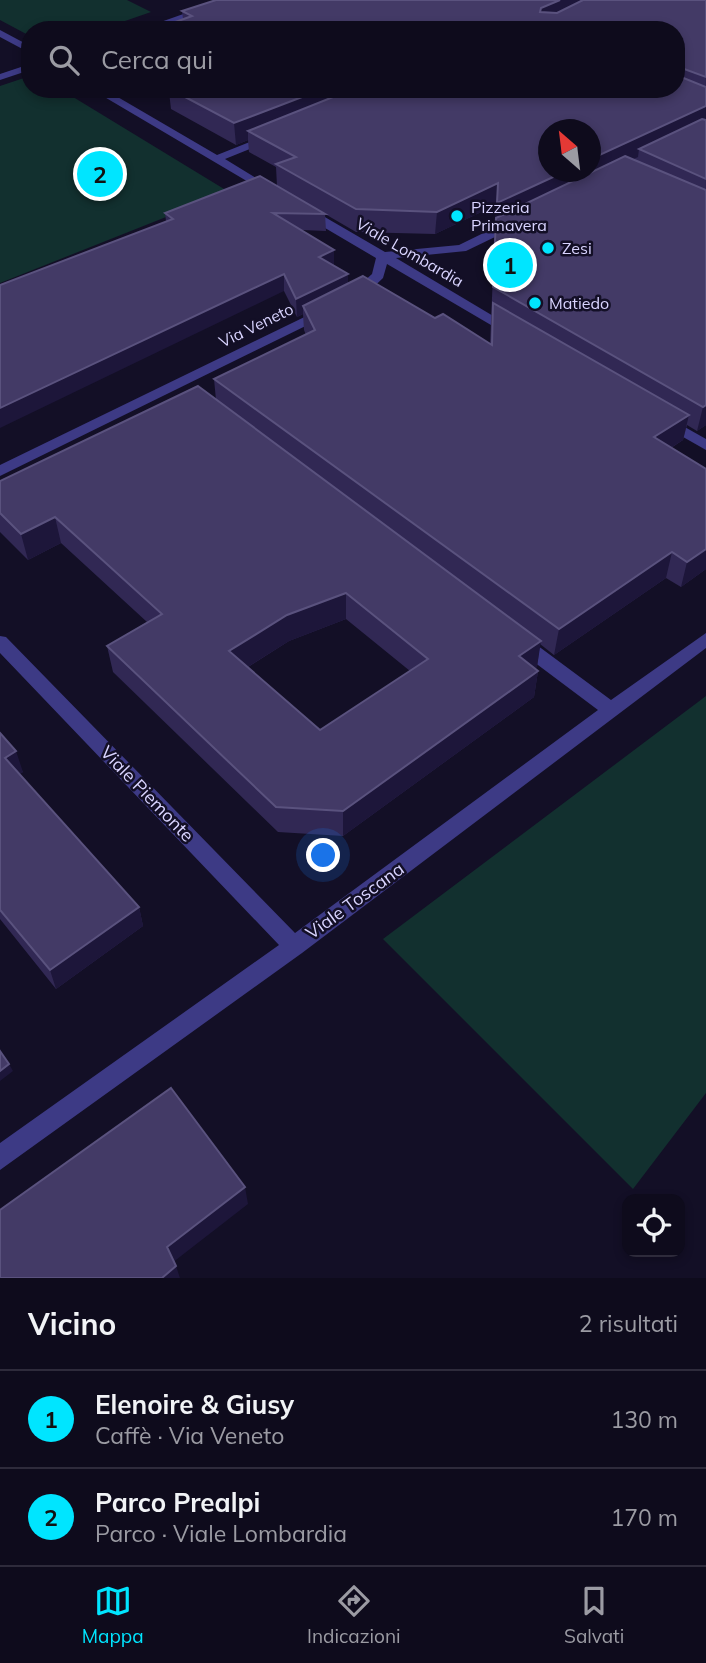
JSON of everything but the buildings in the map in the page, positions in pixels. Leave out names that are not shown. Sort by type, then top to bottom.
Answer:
[{"type":"street","points":[[170,21],[232,0]]},
{"type":"street","points":[[0,33],[21,45]]},
{"type":"street","points":[[0,77],[21,70]]},
{"type":"street","name":"Viale Lombardia","points":[[111,98],[522,338]]},
{"type":"street","points":[[216,159],[278,134]]},
{"type":"street","points":[[383,256],[462,248],[524,218]]},
{"type":"street","name":"Via Veneto","points":[[0,471],[358,295],[378,275],[383,256]]},
{"type":"street","points":[[176,383],[190,393]]},
{"type":"street","points":[[660,418],[706,445]]},
{"type":"street","points":[[506,631],[613,711]]},
{"type":"street","name":"Viale Toscana","points":[[0,1158],[294,946],[613,711],[706,639]]},
{"type":"street","name":"Viale Piemonte","points":[[0,642],[294,946]]},
{"type":"green space","points":[[0,0],[127,0],[151,12],[125,21],[21,21],[21,31],[0,20]]},
{"type":"green space","points":[[21,79],[21,98],[75,98],[229,192],[0,283],[0,86]]},
{"type":"green space","points":[[706,696],[706,1093],[633,1189],[383,939]]},
{"type":"place","name":"Parco Prealpi","points":[[100,174]]},
{"type":"place","name":"Pizzeria Primavera","points":[[457,216]]},
{"type":"place","name":"Zesi","points":[[548,248]]},
{"type":"place","name":"Elenoire & Giusy","points":[[510,265]]},
{"type":"place","name":"Matiedo","points":[[535,303]]}]
